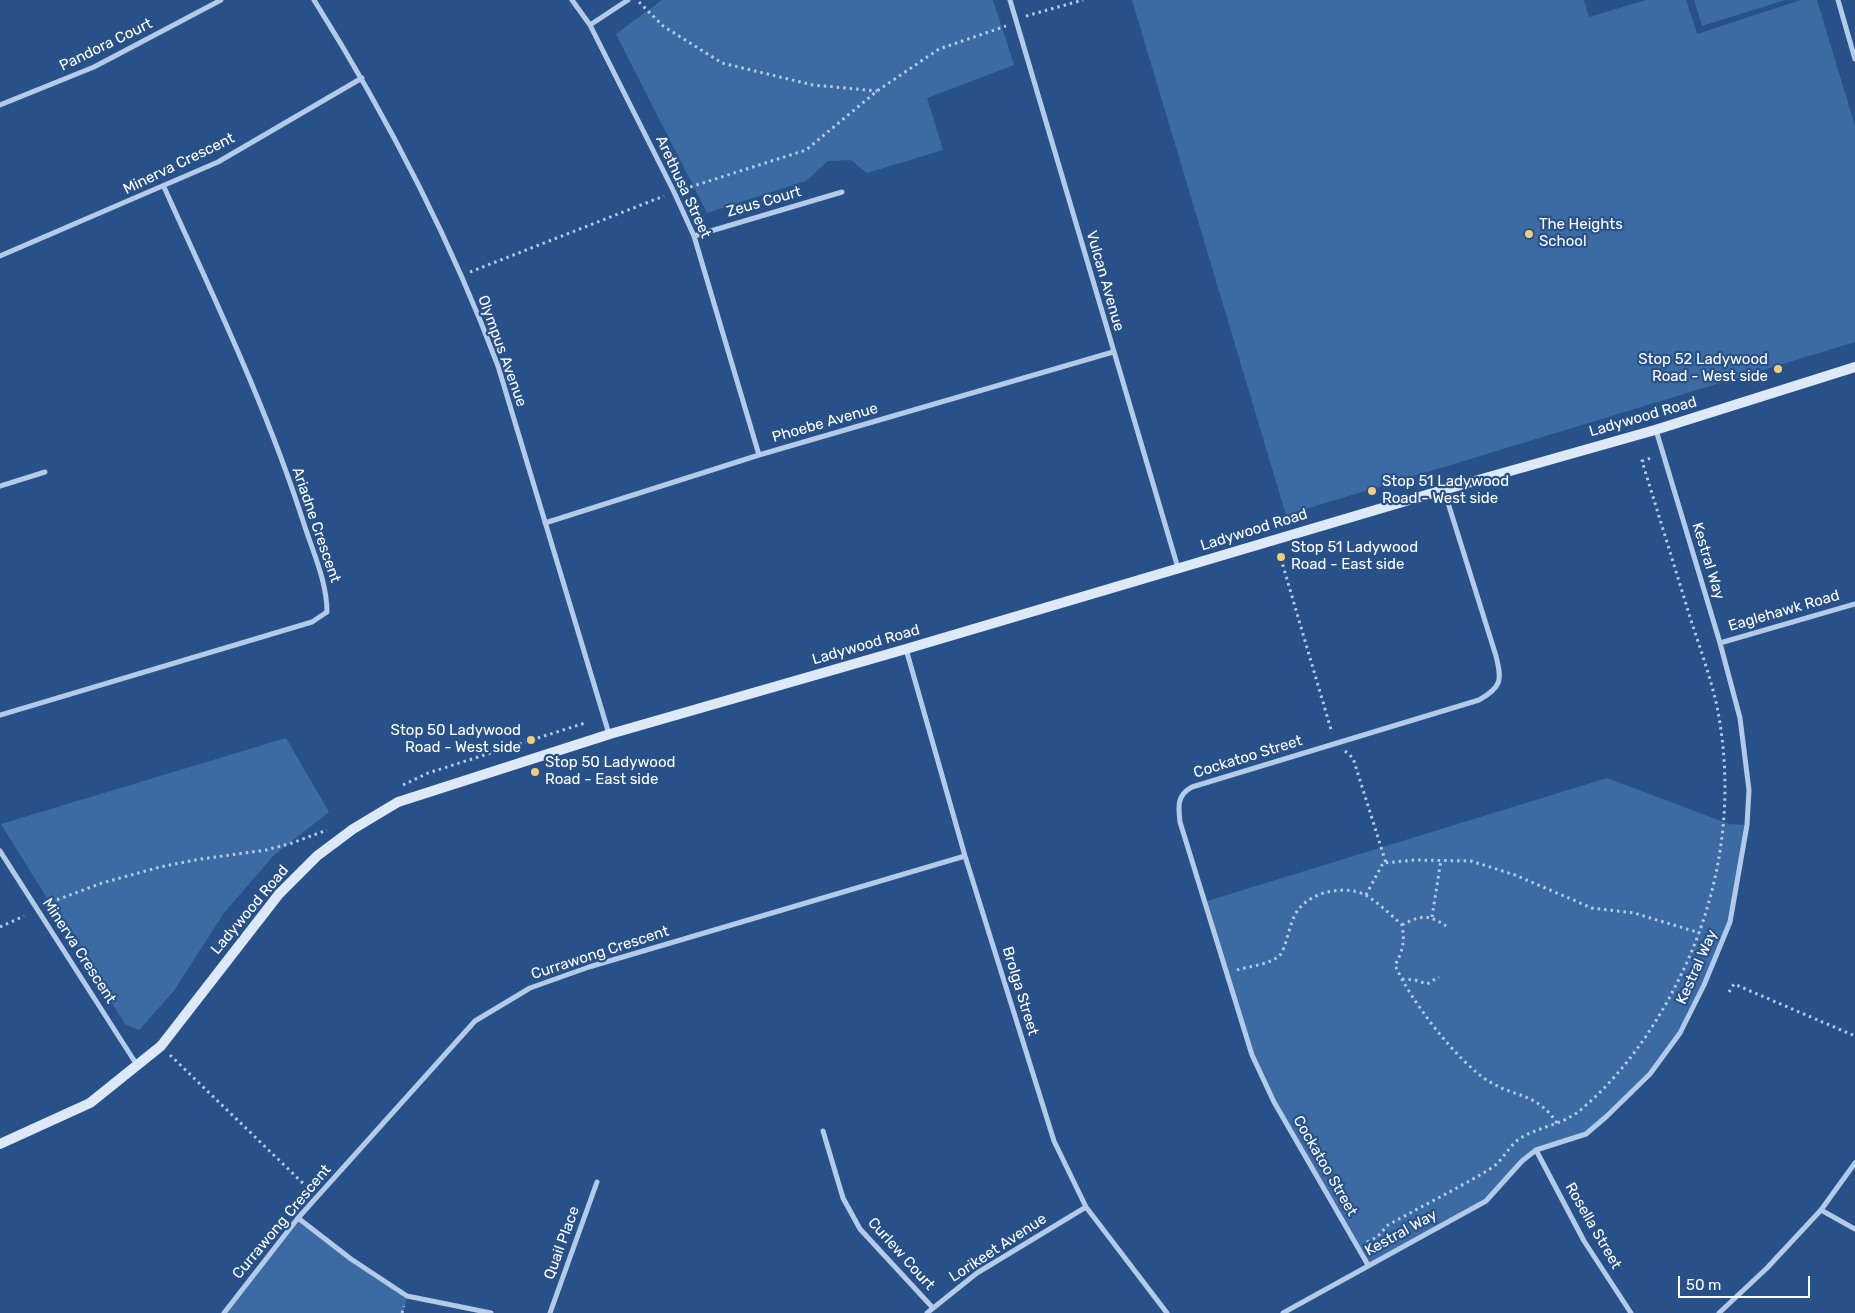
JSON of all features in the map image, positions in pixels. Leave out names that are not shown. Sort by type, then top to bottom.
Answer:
[{"type":"street","name":"Pandora Court","points":[[0,105],[94,67],[221,0]]},
{"type":"street","name":"Olympus Avenue","points":[[314,0],[362,78],[428,206],[498,366],[610,734]]},
{"type":"street","name":"Arethusa Street","points":[[572,0],[590,25],[674,192],[694,236],[759,455]]},
{"type":"street","points":[[590,25],[628,0]]},
{"type":"street","name":"Vulcan Avenue","points":[[1010,0],[1178,568]]},
{"type":"street","points":[[1838,0],[1855,59]]},
{"type":"street","name":"Minerva Crescent","points":[[0,256],[164,187],[218,162],[362,78]]},
{"type":"street","name":"Ariadne Crescent","points":[[0,715],[312,622],[326,612],[327,595],[264,413],[164,187]]},
{"type":"street","name":"Zeus Court","points":[[694,236],[842,192]]},
{"type":"street","name":"Phoebe Avenue","points":[[545,523],[759,455],[1113,352]]},
{"type":"street","name":"Ladywood Road","points":[[0,1144],[90,1103],[161,1046],[279,894],[318,856],[353,828],[398,802],[610,734],[906,649],[1443,490],[1655,430],[1855,367]]},
{"type":"street","name":"Kestral Way","points":[[1284,1313],[1486,1201],[1522,1161],[1536,1150],[1586,1134],[1650,1074],[1680,1033],[1704,985],[1730,922],[1747,825],[1749,790],[1740,718],[1720,643],[1655,430]]},
{"type":"street","points":[[0,486],[45,472]]},
{"type":"street","name":"Cockatoo Street","points":[[1368,1265],[1274,1102],[1252,1055],[1180,822],[1178,804],[1184,792],[1192,787],[1479,700],[1491,694],[1499,684],[1500,673],[1496,656],[1443,490]]},
{"type":"street","name":"Eaglehawk Road","points":[[1720,643],[1855,604]]},
{"type":"street","name":"Brolga Street","points":[[906,649],[964,856],[1054,1141],[1086,1207],[1167,1313]]},
{"type":"street","name":"Minerva Crescent","points":[[0,851],[137,1065]]},
{"type":"street","name":"Currawong Crescent","points":[[224,1313],[298,1218],[475,1021],[530,988],[708,930],[964,856]]},
{"type":"street","name":"Curlew Court","points":[[823,1131],[844,1198],[860,1228],[932,1308]]},
{"type":"street","name":"Rosella Street","points":[[1536,1150],[1584,1241],[1631,1313]]},
{"type":"street","points":[[1719,1313],[1768,1268],[1822,1210],[1855,1164]]},
{"type":"street","name":"Quail Place","points":[[550,1313],[597,1182]]},
{"type":"street","name":"Lorikeet Avenue","points":[[927,1313],[977,1273],[1086,1207]]},
{"type":"street","points":[[1822,1210],[1855,1229]]},
{"type":"street","points":[[298,1218],[351,1259],[407,1296],[491,1313]]},
{"type":"path","points":[[637,0],[663,26],[722,63],[813,85],[877,91]]},
{"type":"path","points":[[460,276],[674,192],[806,150],[877,91],[939,50],[1016,20],[1084,0]]},
{"type":"path","points":[[1357,1247],[1376,1237],[1388,1225],[1492,1168],[1518,1140],[1538,1129],[1568,1119],[1584,1106],[1627,1061],[1647,1034],[1672,992],[1700,933],[1717,875],[1725,808],[1723,756],[1712,686],[1642,461],[1663,455]]},
{"type":"path","points":[[1276,539],[1335,744],[1353,758],[1386,863]]},
{"type":"path","points":[[395,788],[428,773],[585,722]]},
{"type":"path","points":[[51,902],[102,883],[160,867],[200,859],[266,850],[292,843],[330,827]]},
{"type":"path","points":[[1366,895],[1383,863],[1440,860],[1471,861],[1515,875],[1592,908],[1634,913],[1700,933]]},
{"type":"path","points":[[1432,917],[1440,860]]},
{"type":"path","points":[[1226,973],[1274,960],[1281,954],[1288,929],[1298,908],[1319,893],[1350,890],[1366,895],[1402,925],[1404,939],[1402,953],[1395,965],[1401,979],[1450,1047],[1489,1081],[1531,1098],[1557,1123]]},
{"type":"path","points":[[0,927],[24,916]]},
{"type":"path","points":[[1402,925],[1417,917],[1432,917],[1446,926]]},
{"type":"path","points":[[1401,979],[1415,980],[1427,984],[1439,977]]},
{"type":"path","points":[[1729,992],[1734,984],[1855,1036]]},
{"type":"path","points":[[161,1046],[318,1197]]},
{"type":"shaded area","points":[[662,0],[993,0],[1014,65],[927,98],[943,150],[867,173],[851,160],[828,161],[806,181],[707,213],[616,34]]},
{"type":"shaded area","name":"The Heights School","points":[[1132,0],[1584,0],[1589,17],[1646,0],[1686,0],[1697,34],[1801,0],[1817,0],[1855,126],[1855,342],[1286,515]]},
{"type":"shaded area","points":[[1694,0],[1785,0],[1702,26]]},
{"type":"shaded area","points":[[286,738],[329,812],[274,855],[224,913],[173,992],[139,1030],[125,1024],[1,824]]},
{"type":"shaded area","points":[[1607,778],[1729,824],[1747,825],[1730,922],[1680,1033],[1650,1074],[1586,1134],[1536,1150],[1486,1201],[1368,1265],[1274,1102],[1252,1055],[1204,902]]},
{"type":"shaded area","points":[[298,1218],[351,1259],[407,1296],[403,1313],[224,1313]]},
{"type":"place","name":"The Heights School","points":[[1529,234]]},
{"type":"place","name":"Stop 52 Ladywood Road - West side","points":[[1778,369]]},
{"type":"place","name":"Stop 51 Ladywood Road - West side","points":[[1372,491]]},
{"type":"place","name":"Stop 51 Ladywood Road - East side","points":[[1281,557]]},
{"type":"place","name":"Stop 50 Ladywood Road - West side","points":[[531,740]]},
{"type":"place","name":"Stop 50 Ladywood Road - East side","points":[[535,772]]}]
